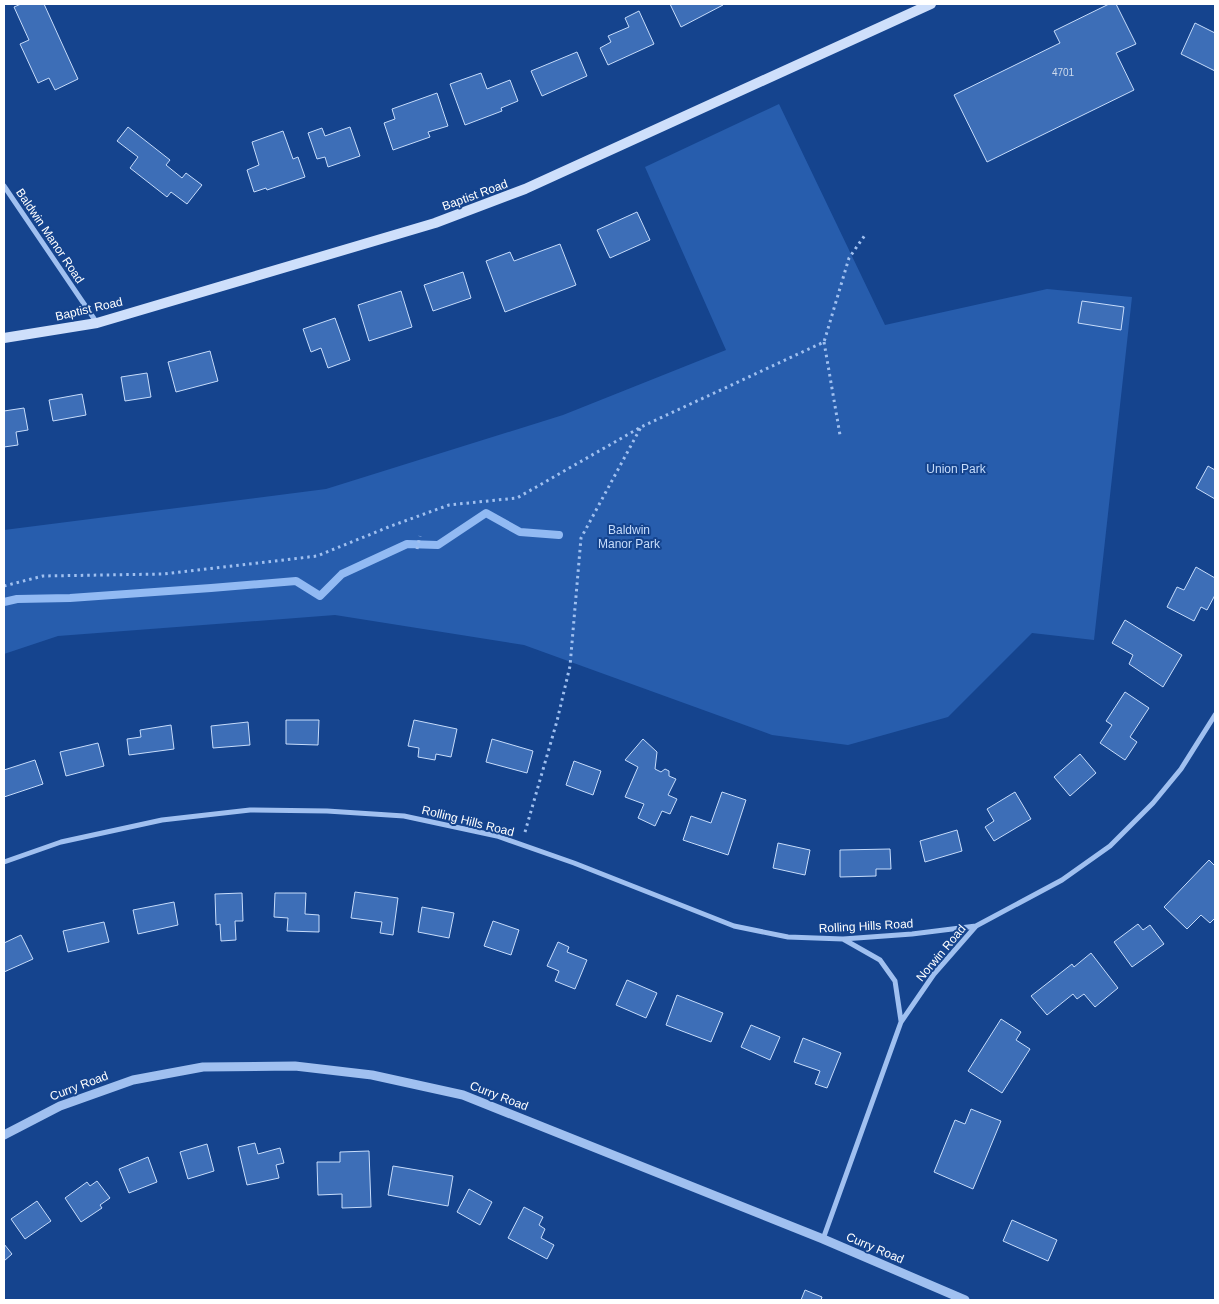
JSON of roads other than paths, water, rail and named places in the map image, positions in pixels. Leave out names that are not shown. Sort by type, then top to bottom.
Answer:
[{"type":"main road","name":"Baptist Road","points":[[4,338],[97,322],[435,223],[525,189],[931,4]]},
{"type":"street","name":"Baldwin Manor Road","points":[[4,186],[97,322]]},
{"type":"street","name":"Norwin Road","points":[[823,1239],[901,1022],[934,974],[976,926],[1062,880],[1110,846],[1159,796],[1181,769],[1215,715]]},
{"type":"street","name":"Rolling Hills Road","points":[[4,862],[62,842],[162,820],[250,810],[327,811],[404,816],[497,836],[574,863],[734,926],[788,937],[843,939],[912,934],[976,926]]},
{"type":"street","points":[[843,939],[880,960],[895,981],[901,1022]]},
{"type":"street","name":"Curry Road","points":[[4,1135],[60,1106],[133,1080],[203,1067],[295,1066],[362,1074],[463,1095],[823,1239],[965,1300]]},
{"type":"waterway","points":[[4,602],[17,599],[70,598],[296,581],[320,596],[342,574],[407,544],[438,545],[486,513],[520,532],[559,535]]},
{"type":"park label","name":"Union Park","points":[[956,469]]},
{"type":"park label","name":"Baldwin Manor Park","points":[[629,537]]}]
